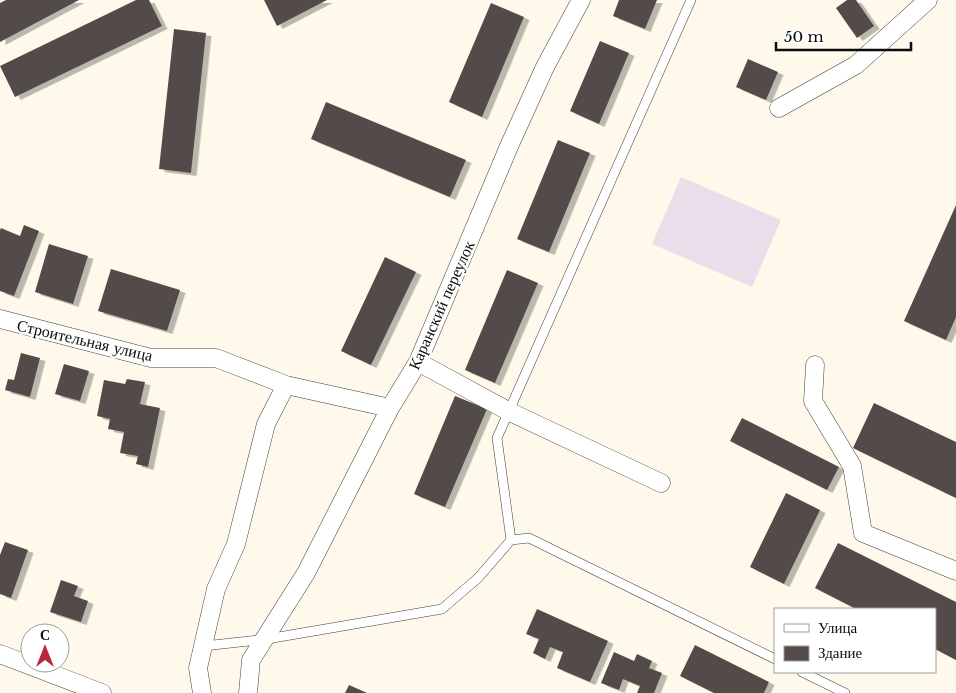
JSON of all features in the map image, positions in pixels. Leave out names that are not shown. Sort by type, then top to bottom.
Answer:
[{"type":"street","name":"Каранский переулок","points":[[248,693],[251,660],[306,573],[390,408],[418,362],[510,144],[545,67],[581,0]]},
{"type":"street","points":[[779,108],[856,65],[928,0]]},
{"type":"street","name":"Строительная улица","points":[[0,320],[151,358],[216,358],[286,385]]},
{"type":"street","points":[[418,362],[508,411],[661,483]]},
{"type":"street","points":[[815,365],[814,401],[852,466],[863,533],[956,571]]},
{"type":"street","points":[[202,693],[198,668],[216,589],[236,544],[266,424],[286,385],[390,408]]},
{"type":"street","points":[[0,654],[102,693]]},
{"type":"lane","points":[[511,540],[496,438],[691,0]]},
{"type":"lane","points":[[204,646],[266,638],[442,609],[478,578],[511,540],[529,538],[774,658]]},
{"type":"lane","points":[[804,673],[845,693]]},
{"type":"shaded area","points":[[681,177],[781,220],[752,287],[652,244]]},
{"type":"building","points":[[6,0],[79,0],[0,42],[0,3]]},
{"type":"building","points":[[136,0],[149,0],[162,26],[15,97],[0,66]]},
{"type":"building","points":[[264,0],[327,0],[277,26]]},
{"type":"building","points":[[619,0],[657,0],[645,29],[613,16]]},
{"type":"building","points":[[847,0],[856,0],[874,26],[857,38],[836,8]]},
{"type":"building","points":[[491,3],[524,17],[482,117],[449,102]]},
{"type":"building","points":[[174,29],[206,33],[191,173],[159,169]]},
{"type":"building","points":[[600,41],[629,53],[599,124],[570,111]]},
{"type":"building","points":[[748,59],[778,72],[766,100],[736,87]]},
{"type":"building","points":[[326,102],[466,160],[450,197],[311,139]]},
{"type":"building","points":[[558,140],[590,153],[549,252],[517,239]]},
{"type":"building","points":[[956,205],[956,317],[946,340],[904,321]]},
{"type":"building","points":[[24,225],[39,231],[14,296],[0,291],[0,230],[1,228],[20,236]]},
{"type":"building","points":[[49,244],[88,256],[73,304],[35,292]]},
{"type":"building","points":[[385,257],[416,272],[371,365],[341,351]]},
{"type":"building","points":[[111,269],[180,290],[167,331],[98,311]]},
{"type":"building","points":[[507,270],[538,283],[495,383],[465,370]]},
{"type":"building","points":[[21,353],[40,358],[30,397],[5,390],[8,379],[14,380]]},
{"type":"building","points":[[64,364],[89,371],[80,401],[55,394]]},
{"type":"building","points":[[127,379],[145,382],[140,404],[160,408],[148,467],[136,464],[138,456],[120,453],[124,432],[108,429],[110,419],[97,416],[104,380],[125,384]]},
{"type":"building","points":[[455,396],[487,409],[445,507],[414,494]]},
{"type":"building","points":[[874,403],[956,442],[956,498],[853,448]]},
{"type":"building","points":[[742,418],[839,467],[827,490],[730,441]]},
{"type":"building","points":[[786,493],[820,510],[784,584],[750,567]]},
{"type":"building","points":[[5,542],[28,550],[11,598],[0,594],[0,555]]},
{"type":"building","points":[[838,543],[956,602],[956,660],[936,650],[936,608],[854,608],[815,588]]},
{"type":"building","points":[[61,580],[78,586],[74,596],[88,601],[81,622],[50,612]]},
{"type":"building","points":[[537,609],[608,641],[590,682],[557,668],[563,652],[550,647],[545,659],[533,653],[539,639],[526,634]]},
{"type":"building","points":[[695,645],[769,682],[764,693],[714,693],[680,676]]},
{"type":"building","points":[[614,652],[634,661],[637,654],[652,661],[649,668],[662,673],[654,693],[637,693],[640,686],[623,679],[619,690],[601,683]]},
{"type":"building","points":[[349,685],[367,693],[345,693]]}]
